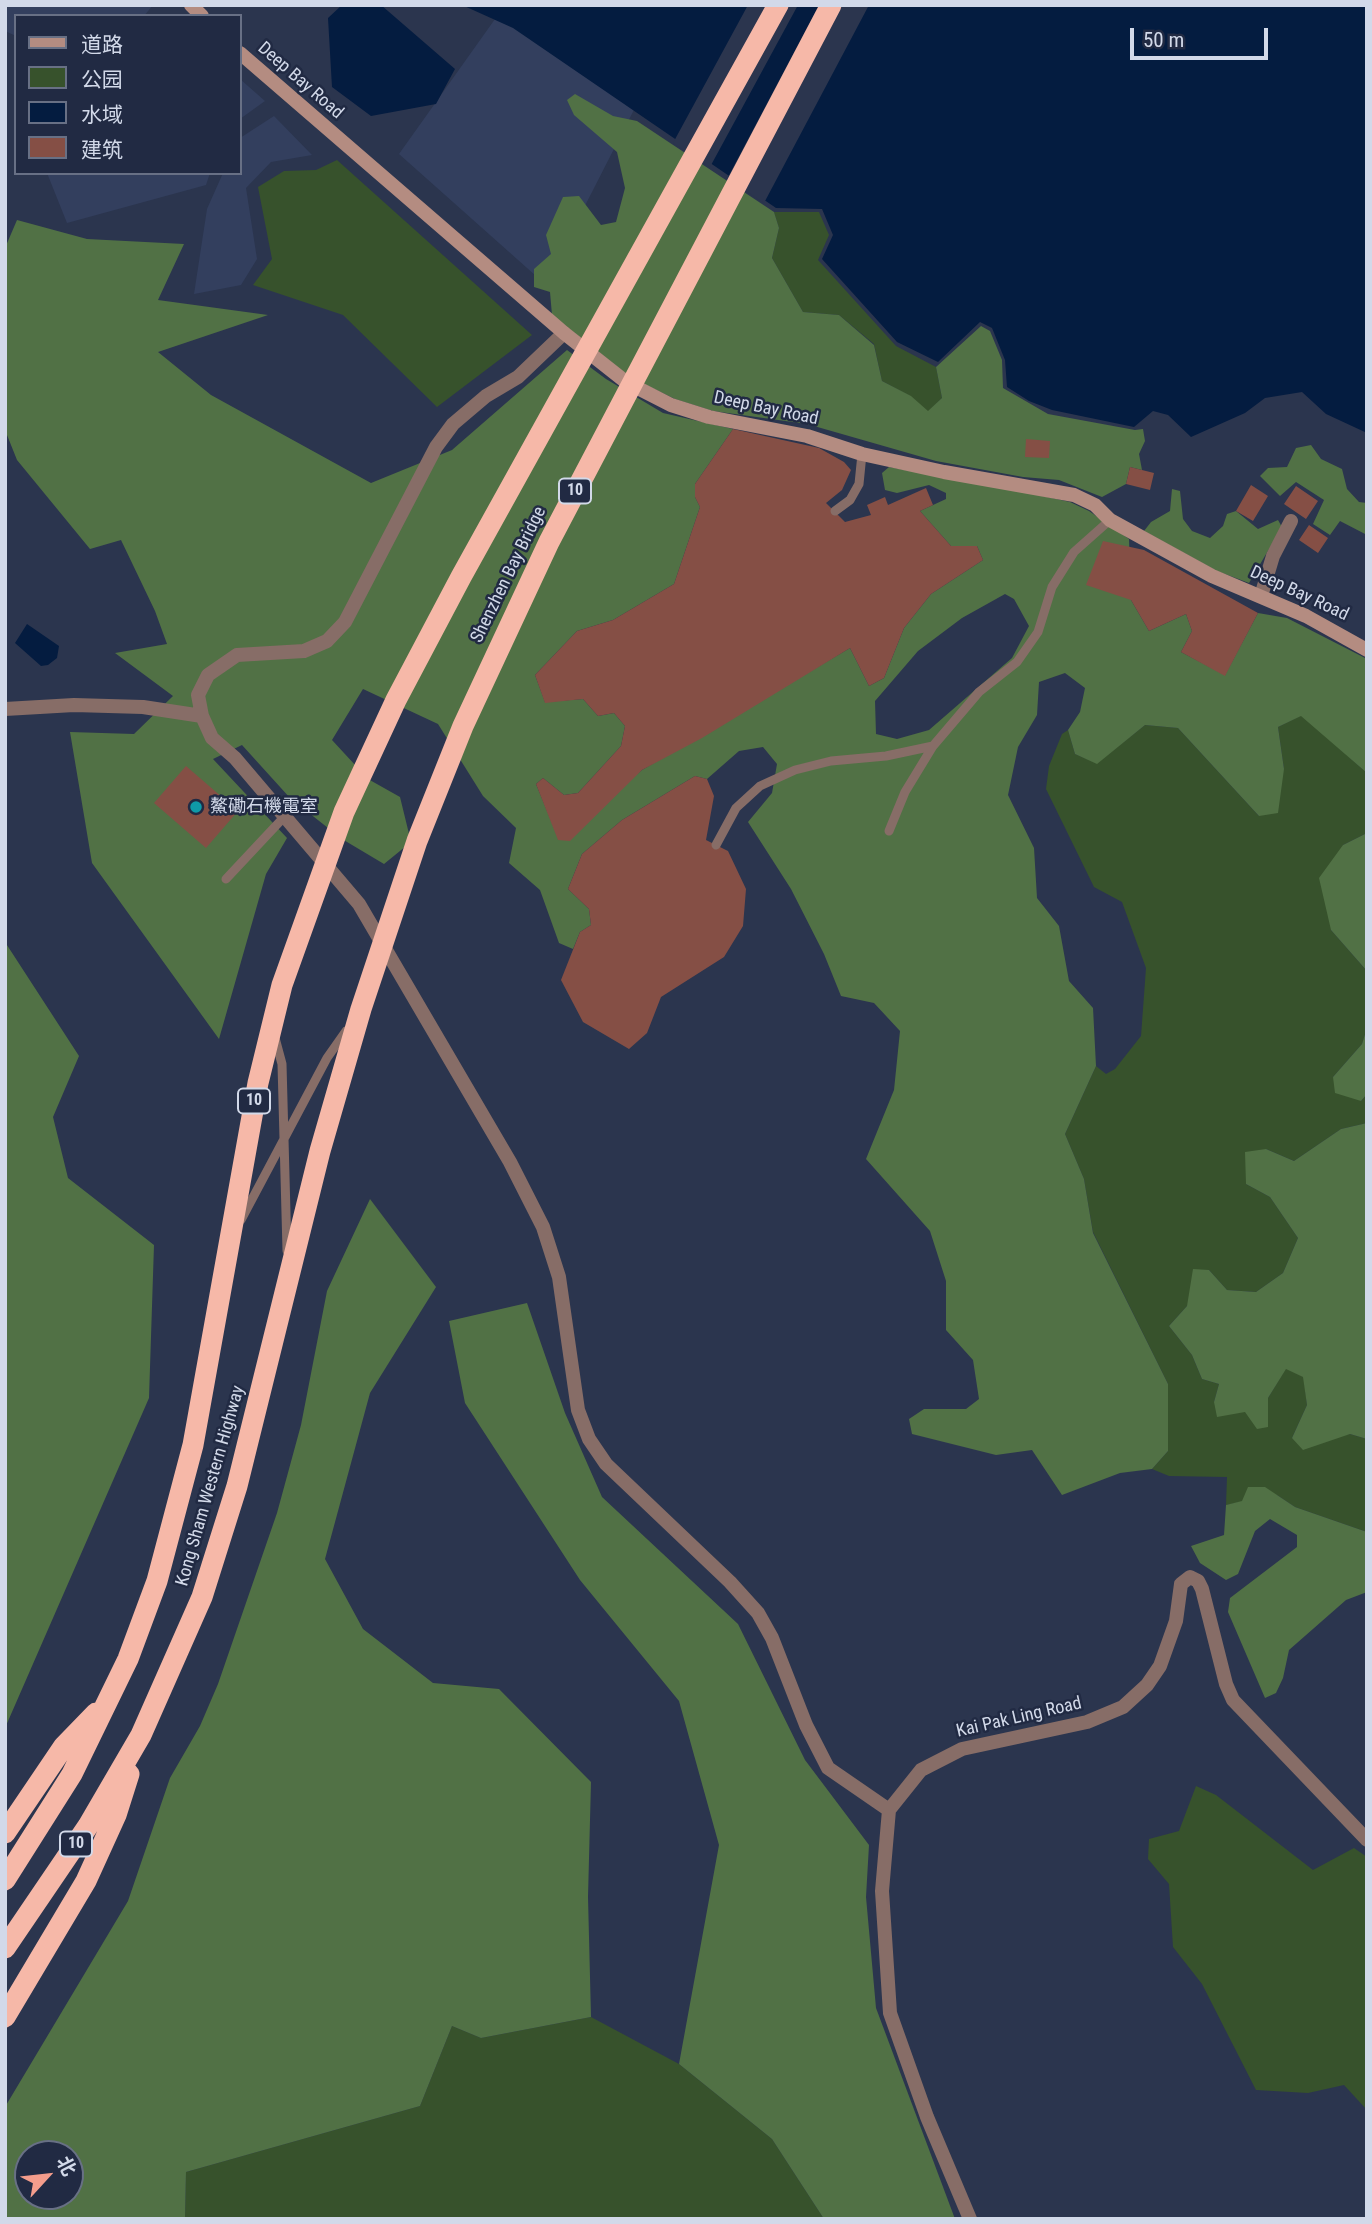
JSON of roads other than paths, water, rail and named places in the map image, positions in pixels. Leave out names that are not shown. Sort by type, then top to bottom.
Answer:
[{"type":"highway","name":"Shenzhen Bay Bridge","points":[[298,938],[344,813],[396,700],[778,5]]},
{"type":"highway","name":"Shenzhen Bay Bridge","points":[[363,1002],[426,819],[516,608],[831,5]]},
{"type":"highway","name":"Kong Sham Western Highway","points":[[5,1880],[72,1774],[109,1699],[157,1581],[184,1484],[247,1135],[271,1026],[298,938]]},
{"type":"highway","name":"Kong Sham Western Highway","points":[[5,1948],[88,1826],[141,1735],[189,1631],[225,1530],[289,1275],[363,1002]]},
{"type":"highway","points":[[5,1833],[64,1746],[109,1699]]},
{"type":"highway","points":[[5,2017],[86,1881],[116,1815],[141,1735]]},
{"type":"street","name":"Deep Bay Road","points":[[242,55],[564,333],[626,382],[671,405],[709,417],[807,436],[862,454],[1074,495],[1094,505],[1110,520],[1212,576],[1306,616],[1367,650]]},
{"type":"street","points":[[564,333],[518,377],[486,396],[453,424],[436,446],[345,622],[327,641],[304,651],[237,655],[208,675],[198,695],[202,716],[212,738],[235,758],[359,904],[510,1161],[542,1227],[559,1277],[578,1410],[589,1439],[606,1464],[730,1582],[758,1613],[772,1638],[806,1725],[828,1768],[890,1811],[882,1891],[890,2013],[927,2117],[971,2219]]},
{"type":"street","points":[[1261,596],[1273,556],[1291,521]]},
{"type":"street","points":[[5,709],[102,705],[143,707],[202,716]]},
{"type":"street","name":"Kai Pak Ling Road","points":[[890,1811],[920,1770],[962,1749],[1102,1718],[1132,1701],[1160,1666],[1176,1621],[1181,1584],[1190,1577],[1198,1581],[1202,1589],[1226,1684],[1233,1700],[1367,1840]]},
{"type":"lane","points":[[835,511],[850,500],[859,484],[862,454]]},
{"type":"lane","points":[[889,831],[905,792],[933,746],[979,692],[1017,662],[1038,632],[1052,587],[1074,552],[1110,520]]},
{"type":"lane","points":[[716,845],[736,808],[760,786],[795,769],[831,761],[886,757],[933,746]]},
{"type":"lane","points":[[226,879],[285,816]]},
{"type":"lane","points":[[228,1243],[327,1058],[363,1002]]},
{"type":"lane","points":[[271,1026],[282,1064],[289,1275]]},
{"type":"water","points":[[342,5],[381,5],[455,69],[436,104],[371,116],[332,87],[328,18]]},
{"type":"water","points":[[462,5],[1367,5],[1367,433],[1326,414],[1302,392],[1265,398],[1245,413],[1191,437],[1168,415],[1153,411],[1134,427],[1052,410],[1029,401],[1007,387],[1005,360],[992,328],[980,322],[938,362],[897,342],[822,259],[833,235],[822,209],[776,208],[513,28]]},
{"type":"water","points":[[27,624],[59,646],[57,658],[48,665],[41,666],[15,643]]},
{"type":"place","name":"鰲磡石機電室","points":[[196,807]]}]
